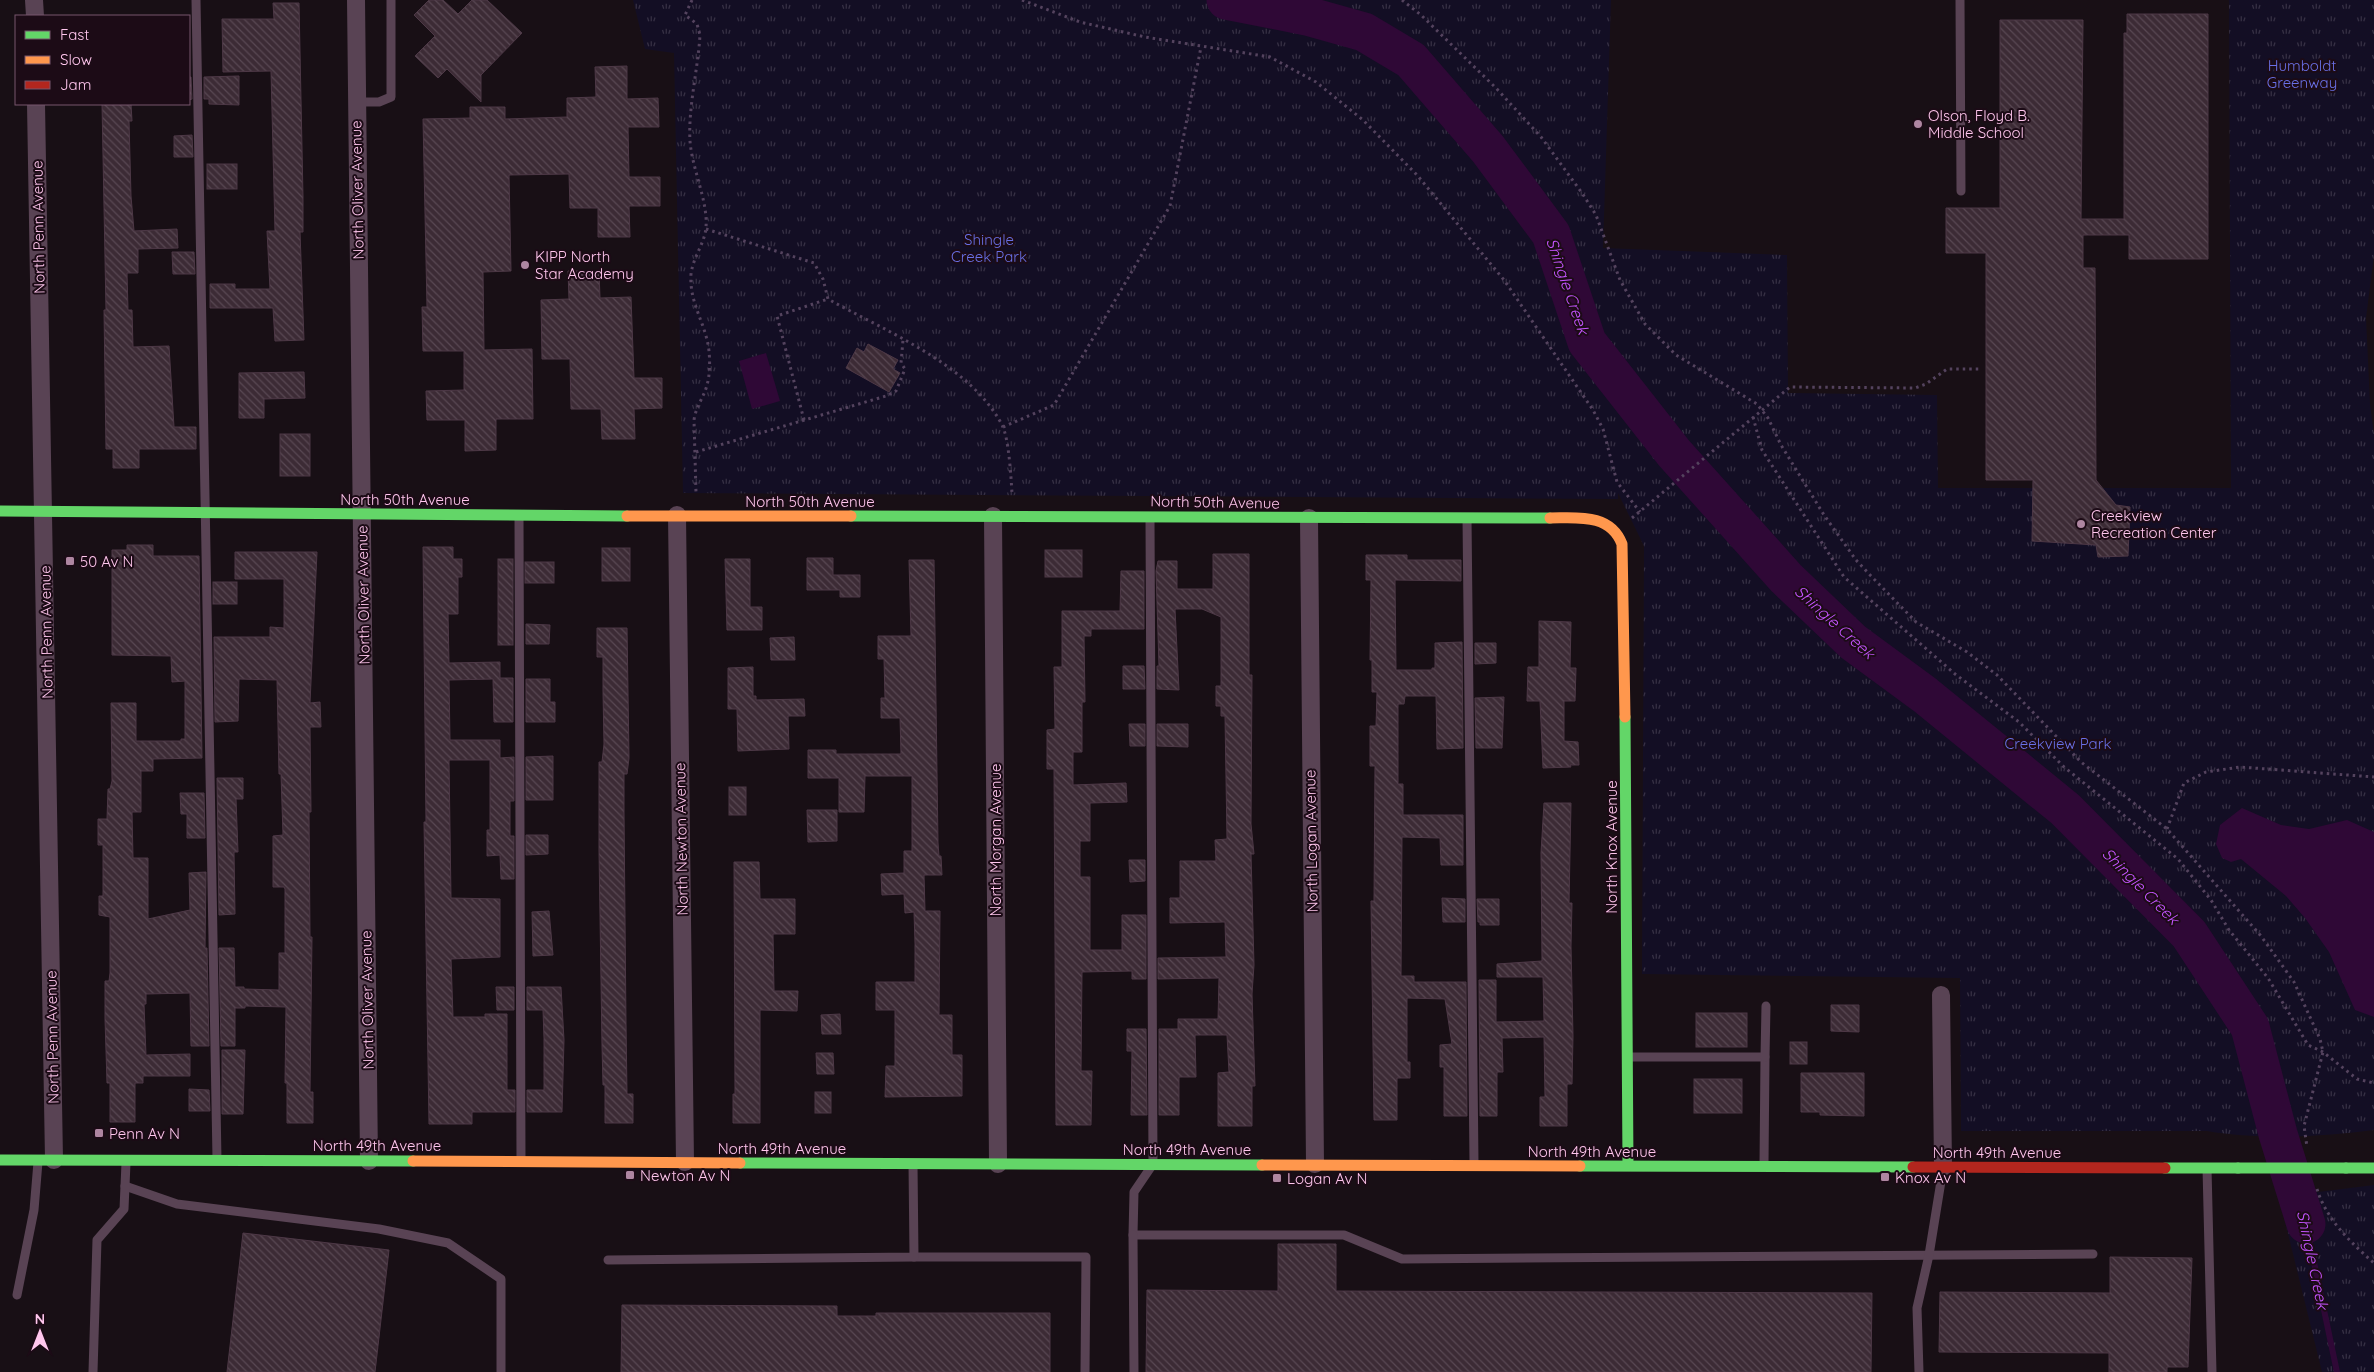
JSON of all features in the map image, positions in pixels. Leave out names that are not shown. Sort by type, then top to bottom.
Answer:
[{"type":"street","points":[[34,0],[35,15]]},
{"type":"street","name":"North Oliver Avenue","points":[[356,0],[369,1160]]},
{"type":"street","name":"North Penn Avenue","points":[[36,105],[44,511],[47,1160]]},
{"type":"street","name":"North 50th Avenue","points":[[0,511],[697,516],[1591,518],[1606,523],[1616,531]]},
{"type":"street","name":"North Newton Avenue","points":[[677,515],[685,1162]]},
{"type":"street","name":"North Morgan Avenue","points":[[993,516],[998,1164]]},
{"type":"street","name":"North Logan Avenue","points":[[1308,518],[1314,1164]]},
{"type":"street","name":"North Knox Avenue","points":[[1616,531],[1622,541],[1624,551],[1628,1166]]},
{"type":"street","points":[[1941,995],[1943,1166]]},
{"type":"street","name":"North 49th Avenue","points":[[0,1160],[521,1160],[998,1164],[2374,1168]]},
{"type":"lane","points":[[196,0],[217,1159]]},
{"type":"lane","points":[[356,102],[380,102],[391,97],[392,0]]},
{"type":"lane","points":[[1960,0],[1961,191]]},
{"type":"lane","points":[[519,515],[521,1160]]},
{"type":"lane","points":[[1134,1372],[1134,1192],[1152,1164],[1150,516]]},
{"type":"lane","points":[[1467,518],[1474,1166]]},
{"type":"lane","points":[[1764,1166],[1766,1006]]},
{"type":"lane","points":[[1627,1057],[1765,1057]]},
{"type":"lane","points":[[16,1295],[47,1160]]},
{"type":"lane","points":[[92,1372],[97,1240],[124,1209],[126,1160]]},
{"type":"lane","points":[[913,1163],[914,1257]]},
{"type":"lane","points":[[1920,1372],[1917,1308],[1929,1255],[1943,1166]]},
{"type":"lane","points":[[2207,1168],[2212,1372]]},
{"type":"lane","points":[[125,1186],[177,1204],[380,1228],[448,1243],[501,1279],[502,1372]]},
{"type":"lane","points":[[1133,1234],[1344,1235],[1402,1259],[2093,1254]]},
{"type":"lane","points":[[608,1260],[1086,1257],[1085,1372]]},
{"type":"path","points":[[692,0],[685,15],[697,24],[700,35],[690,139],[692,164],[706,214],[706,229],[694,258],[691,273],[694,307],[707,339],[709,351],[708,385],[695,414],[697,516]]},
{"type":"path","points":[[1022,0],[1080,22],[1145,38],[1270,57],[1316,82],[1385,141],[1504,280],[1573,378],[1603,429],[1618,482],[1640,512]]},
{"type":"path","points":[[1402,0],[1421,15],[1496,88],[1541,137],[1564,167],[1596,215],[1620,280],[1636,311],[1654,335],[1676,355],[1757,404],[1824,515],[1856,560],[1904,612],[1929,631],[1967,652],[1997,675],[2081,762],[2099,778],[2167,829],[2280,961],[2294,982],[2309,1013],[2323,1052]]},
{"type":"path","points":[[1003,427],[1054,405],[1170,206],[1201,47]]},
{"type":"path","points":[[706,229],[814,263],[823,279],[828,299]]},
{"type":"path","points":[[804,420],[777,316],[828,299],[903,340],[959,374],[983,396],[1003,427],[1011,478],[1013,516]]},
{"type":"path","points":[[696,452],[886,396],[896,391],[905,369],[901,363],[903,340]]},
{"type":"path","points":[[1631,519],[1790,387],[1914,388],[1926,384],[1947,369],[1979,369]]},
{"type":"path","points":[[1753,417],[1762,450],[1844,577],[1955,674],[2019,722],[2064,767],[2178,859],[2211,900],[2229,930],[2268,978],[2308,1045],[2323,1052],[2357,1079],[2374,1084]]},
{"type":"path","points":[[2167,829],[2184,783],[2206,772],[2240,766],[2374,776]]},
{"type":"green space","points":[[633,0],[1611,0],[1603,248],[1787,255],[1788,393],[1937,395],[1938,488],[2231,488],[2229,0],[2374,0],[2374,255],[2366,318],[2370,404],[2374,435],[2374,1130],[2291,1136],[2247,1136],[2207,1131],[1961,1131],[1960,978],[1642,974],[1644,546],[1618,493],[1618,499],[683,493],[674,53],[645,49]]},
{"type":"green space","points":[[2374,1185],[2374,1372],[2322,1372],[2279,1197]]},
{"type":"shaded area","points":[[766,353],[780,401],[752,409],[739,361]]},
{"type":"shaded area","points":[[2242,808],[2281,825],[2309,829],[2347,820],[2374,832],[2374,1017],[2355,1010],[2329,952],[2305,918],[2286,896],[2241,859],[2231,862],[2222,858],[2216,844],[2220,825]]},
{"type":"building","points":[[429,0],[443,0],[458,14],[472,0],[487,0],[522,33],[481,75],[481,102],[447,69],[438,78],[415,56],[435,36],[414,15]]},
{"type":"building","points":[[273,3],[299,3],[303,197],[303,232],[300,232],[304,340],[275,341],[273,308],[210,308],[210,284],[235,284],[235,289],[270,289],[267,231],[275,231],[271,71],[223,72],[222,19],[274,19]]},
{"type":"building","points":[[2127,14],[2208,14],[2208,259],[2129,259],[2129,235],[2083,235],[2083,268],[2095,268],[2096,480],[2116,505],[2130,507],[2128,556],[2098,557],[2096,545],[2032,541],[2033,480],[1986,480],[1986,253],[1946,253],[1946,208],[2000,208],[2000,20],[2083,20],[2081,219],[2124,219],[2124,33],[2127,33]]},
{"type":"building","points":[[627,66],[627,99],[658,98],[659,127],[628,127],[629,177],[660,177],[660,206],[629,206],[630,237],[598,237],[598,208],[570,208],[569,174],[509,175],[511,271],[483,272],[484,350],[532,349],[533,419],[496,419],[496,450],[465,451],[465,420],[427,420],[426,391],[464,390],[464,351],[423,351],[422,307],[427,307],[423,119],[470,118],[470,107],[505,107],[505,119],[567,117],[567,98],[596,97],[595,67]]},
{"type":"building","points":[[239,76],[239,105],[209,104],[209,99],[204,99],[204,77]]},
{"type":"building","points":[[190,77],[191,77],[192,99],[190,100]]},
{"type":"building","points":[[102,105],[131,105],[132,121],[129,121],[134,231],[177,229],[178,248],[138,249],[138,273],[127,273],[128,310],[132,310],[133,347],[169,346],[174,427],[196,427],[196,449],[139,449],[139,468],[113,468],[113,449],[106,449],[104,310],[106,310]]},
{"type":"building","points":[[192,135],[193,157],[174,157],[174,136]]},
{"type":"building","points":[[207,164],[237,164],[237,189],[207,189]]},
{"type":"building","points":[[172,252],[194,252],[195,274],[173,274]]},
{"type":"building","points":[[568,271],[599,271],[600,298],[631,297],[634,378],[662,378],[662,408],[634,409],[635,439],[602,439],[601,409],[571,409],[570,359],[542,359],[541,300],[569,299]]},
{"type":"building","points":[[868,344],[898,360],[893,369],[900,373],[889,392],[846,368],[857,348],[864,352]]},
{"type":"building","points":[[304,372],[305,398],[264,399],[264,418],[239,418],[239,373]]},
{"type":"building","points":[[280,434],[310,434],[310,476],[280,476]]},
{"type":"building","points":[[127,545],[153,545],[153,556],[199,556],[202,758],[153,759],[153,771],[141,771],[141,812],[132,812],[133,858],[148,858],[148,919],[190,910],[189,873],[206,872],[205,948],[207,948],[209,1046],[191,1046],[190,993],[146,994],[146,1004],[144,1004],[146,1055],[190,1054],[190,1076],[143,1076],[143,1083],[135,1083],[135,1122],[110,1122],[110,1083],[107,1083],[105,981],[109,981],[110,973],[110,917],[99,915],[99,896],[103,896],[103,845],[98,845],[98,819],[107,819],[108,789],[110,789],[112,781],[111,703],[136,703],[136,741],[181,741],[181,739],[185,739],[185,681],[172,682],[171,656],[112,655],[112,550],[127,550]]},
{"type":"building","points":[[423,547],[453,547],[453,559],[462,559],[462,577],[458,577],[458,614],[448,614],[449,663],[500,662],[500,678],[513,678],[513,722],[494,722],[493,679],[449,680],[450,740],[500,740],[500,758],[514,757],[514,801],[510,801],[510,836],[514,836],[514,879],[501,879],[500,855],[487,856],[487,830],[490,830],[490,760],[449,760],[451,898],[500,899],[500,957],[451,959],[453,1017],[485,1017],[485,1014],[507,1014],[507,1090],[515,1090],[515,1112],[472,1112],[472,1124],[429,1124],[424,822],[426,822]]},
{"type":"building","points":[[602,548],[630,548],[630,581],[602,581]]},
{"type":"building","points":[[1045,550],[1082,550],[1082,577],[1045,577]]},
{"type":"building","points":[[235,552],[317,552],[310,703],[320,702],[321,727],[310,727],[311,812],[309,812],[310,937],[312,937],[310,1092],[313,1092],[313,1123],[287,1123],[287,1083],[285,1083],[286,1007],[245,1006],[245,1008],[235,1008],[235,1046],[221,1046],[219,948],[234,948],[235,987],[244,987],[244,989],[279,990],[279,953],[285,953],[285,889],[284,887],[273,887],[273,836],[283,835],[281,774],[279,774],[277,680],[239,679],[238,721],[215,722],[214,637],[270,637],[270,627],[284,628],[284,579],[235,579]]},
{"type":"building","points":[[1213,554],[1249,554],[1249,675],[1252,675],[1251,824],[1254,854],[1251,854],[1255,1086],[1252,1086],[1252,1126],[1218,1126],[1218,1073],[1229,1072],[1227,1035],[1195,1035],[1196,1077],[1179,1077],[1179,1115],[1159,1115],[1159,1029],[1178,1029],[1178,1019],[1218,1019],[1219,978],[1158,979],[1158,958],[1226,957],[1225,922],[1170,923],[1170,898],[1180,898],[1180,861],[1216,861],[1215,840],[1227,839],[1225,716],[1221,716],[1221,706],[1216,706],[1216,686],[1221,686],[1221,617],[1202,609],[1175,609],[1179,690],[1157,689],[1157,666],[1159,666],[1156,571],[1158,561],[1177,561],[1177,589],[1213,589]]},
{"type":"building","points":[[1366,555],[1407,555],[1407,560],[1461,560],[1461,581],[1395,580],[1396,670],[1432,670],[1432,668],[1435,668],[1435,643],[1462,642],[1463,748],[1437,749],[1436,696],[1405,696],[1404,704],[1398,704],[1398,784],[1403,784],[1403,815],[1463,815],[1463,865],[1441,865],[1440,838],[1402,837],[1401,976],[1414,976],[1414,982],[1466,982],[1467,1116],[1444,1116],[1444,1067],[1440,1067],[1440,1045],[1452,1044],[1445,999],[1407,998],[1407,1062],[1410,1062],[1410,1078],[1397,1078],[1397,1120],[1374,1120],[1371,901],[1374,901],[1375,766],[1370,766],[1370,726],[1376,726],[1377,692],[1372,692],[1372,660],[1370,660],[1371,580],[1366,580]]},
{"type":"building","points":[[807,558],[833,558],[833,575],[860,575],[860,597],[840,597],[840,590],[807,590]]},
{"type":"building","points":[[498,559],[513,559],[513,645],[498,645]]},
{"type":"building","points":[[725,559],[750,559],[750,607],[762,607],[762,630],[727,630]]},
{"type":"building","points":[[909,560],[934,560],[938,843],[942,875],[924,875],[925,911],[940,911],[939,1015],[952,1015],[952,1055],[962,1055],[962,1096],[885,1097],[886,1066],[895,1066],[895,1010],[876,1010],[876,982],[915,982],[915,943],[914,912],[905,913],[904,894],[882,895],[881,874],[904,873],[904,851],[912,851],[912,776],[865,776],[864,812],[839,812],[839,778],[808,778],[808,750],[836,750],[836,754],[901,754],[900,718],[881,718],[881,698],[885,698],[884,659],[878,659],[878,636],[911,636]]},
{"type":"building","points":[[525,562],[554,562],[554,583],[525,583]]},
{"type":"building","points":[[1121,571],[1144,571],[1144,629],[1091,629],[1091,636],[1084,636],[1085,702],[1082,702],[1082,752],[1073,752],[1073,785],[1126,783],[1127,802],[1090,803],[1090,841],[1080,841],[1080,877],[1090,877],[1090,950],[1122,950],[1122,915],[1146,915],[1146,979],[1132,979],[1132,971],[1082,972],[1081,1071],[1092,1071],[1091,1125],[1056,1125],[1054,769],[1047,769],[1047,730],[1055,729],[1054,667],[1062,667],[1062,611],[1120,611]]},
{"type":"building","points":[[213,582],[237,582],[237,604],[213,604]]},
{"type":"building","points":[[1539,621],[1571,622],[1570,668],[1576,668],[1575,701],[1564,701],[1564,741],[1578,742],[1579,765],[1570,765],[1571,767],[1543,768],[1540,701],[1527,701],[1528,667],[1539,667]]},
{"type":"building","points":[[526,624],[550,625],[549,644],[526,644]]},
{"type":"building","points":[[597,628],[627,628],[629,758],[627,774],[624,774],[626,1023],[627,1094],[633,1094],[633,1123],[605,1123],[599,851],[599,762],[602,762],[604,744],[603,657],[597,657]]},
{"type":"building","points":[[794,637],[795,660],[771,660],[770,638]]},
{"type":"building","points":[[1475,643],[1496,643],[1496,663],[1475,664]]},
{"type":"building","points":[[1123,666],[1144,666],[1145,689],[1123,689]]},
{"type":"building","points":[[753,667],[753,696],[756,696],[756,700],[804,699],[805,716],[788,716],[789,749],[738,751],[737,709],[728,709],[728,668]]},
{"type":"building","points":[[526,679],[550,679],[550,702],[555,702],[555,722],[526,722]]},
{"type":"building","points":[[1504,697],[1502,748],[1476,748],[1475,698]]},
{"type":"building","points":[[1129,724],[1145,724],[1145,746],[1130,746]]},
{"type":"building","points":[[1157,724],[1188,724],[1188,747],[1157,746]]},
{"type":"building","points":[[553,756],[553,800],[526,800],[526,757]]},
{"type":"building","points":[[217,778],[243,778],[243,799],[236,799],[238,852],[234,852],[235,914],[219,915]]},
{"type":"building","points":[[729,787],[746,787],[746,815],[729,815]]},
{"type":"building","points":[[180,793],[204,793],[205,838],[187,838],[187,814],[181,814]]},
{"type":"building","points":[[1544,803],[1571,803],[1569,903],[1572,903],[1573,1036],[1572,1084],[1567,1084],[1567,1126],[1540,1126],[1540,1097],[1545,1097],[1544,1037],[1502,1038],[1503,1072],[1497,1072],[1497,1116],[1480,1116],[1479,980],[1496,980],[1496,1022],[1544,1021],[1543,977],[1497,977],[1497,964],[1542,961],[1541,853]]},
{"type":"building","points":[[807,810],[837,810],[837,841],[808,842]]},
{"type":"building","points":[[526,835],[548,835],[548,854],[526,855]]},
{"type":"building","points":[[1129,860],[1145,860],[1145,881],[1130,882]]},
{"type":"building","points":[[734,862],[759,862],[760,899],[795,899],[795,934],[773,934],[774,991],[798,991],[797,1011],[760,1010],[760,1123],[733,1123],[733,1094],[735,1094]]},
{"type":"building","points":[[1442,898],[1465,899],[1465,922],[1443,922]]},
{"type":"building","points":[[1477,899],[1499,899],[1499,925],[1480,925],[1480,922],[1478,922]]},
{"type":"building","points":[[549,911],[553,955],[533,956],[532,912]]},
{"type":"building","points":[[496,987],[514,987],[514,1010],[497,1010]]},
{"type":"building","points":[[527,987],[561,987],[564,1040],[562,1112],[527,1112],[527,1090],[544,1090],[544,1038],[543,1010],[527,1010]]},
{"type":"building","points":[[1831,1005],[1859,1005],[1859,1032],[1831,1031]]},
{"type":"building","points":[[1696,1013],[1747,1013],[1747,1047],[1696,1047]]},
{"type":"building","points":[[840,1014],[841,1034],[822,1034],[821,1015]]},
{"type":"building","points":[[1127,1029],[1146,1029],[1147,1115],[1131,1115],[1132,1051],[1127,1051]]},
{"type":"building","points":[[1790,1042],[1807,1042],[1807,1064],[1790,1064]]},
{"type":"building","points":[[222,1050],[245,1050],[243,1114],[222,1114]]},
{"type":"building","points":[[816,1053],[833,1053],[834,1074],[817,1074]]},
{"type":"building","points":[[1801,1073],[1864,1073],[1864,1116],[1820,1115],[1820,1112],[1801,1112]]},
{"type":"building","points":[[1694,1079],[1742,1079],[1742,1113],[1694,1113]]},
{"type":"building","points":[[189,1089],[209,1090],[210,1111],[189,1111]]},
{"type":"building","points":[[815,1092],[831,1092],[831,1113],[815,1113]]},
{"type":"building","points":[[243,1233],[389,1250],[375,1372],[227,1372]]},
{"type":"building","points":[[1278,1244],[1336,1244],[1336,1291],[1872,1293],[1871,1372],[1146,1372],[1147,1290],[1278,1291]]},
{"type":"building","points":[[2110,1257],[2192,1258],[2188,1367],[2167,1367],[2167,1372],[2109,1372],[2109,1353],[1939,1352],[1940,1292],[2110,1293]]},
{"type":"building","points":[[622,1305],[837,1306],[837,1316],[876,1316],[876,1313],[1050,1313],[1050,1372],[621,1372]]},
{"type":"waterway","name":"Shingle Creek","points":[[1226,0],[1307,16],[1364,32],[1411,60],[1488,149],[1551,234],[1587,342],[1674,453],[1786,578],[1853,642],[1925,695],[2065,809],[2189,934],[2250,1027],[2278,1134],[2306,1224]]},
{"type":"waterway","name":"Shingle Creek","points":[[2306,1224],[2337,1372]]},
{"type":"traffic: fast","points":[[0,511],[627,516]]},
{"type":"traffic: fast","points":[[851,516],[1550,518]]},
{"type":"traffic: fast","points":[[1625,717],[1628,1165]]},
{"type":"traffic: fast","points":[[0,1160],[413,1161]]},
{"type":"traffic: fast","points":[[740,1163],[1262,1165]]},
{"type":"traffic: fast","points":[[1580,1166],[1913,1167]]},
{"type":"traffic: fast","points":[[2165,1168],[2238,1168]]},
{"type":"traffic: fast","points":[[2238,1168],[2346,1168]]},
{"type":"traffic: fast","points":[[2346,1168],[2374,1168]]},
{"type":"traffic: slow","points":[[627,516],[851,516]]},
{"type":"traffic: slow","points":[[1550,518],[1581,518],[1601,522],[1617,534],[1622,544],[1625,717]]},
{"type":"traffic: slow","points":[[413,1161],[740,1163]]},
{"type":"traffic: slow","points":[[1262,1165],[1580,1166]]},
{"type":"traffic: jam","points":[[1913,1167],[2165,1168]]},
{"type":"place","name":"Olson, Floyd B. Middle School","points":[[1918,124]]},
{"type":"place","name":"KIPP North Star Academy","points":[[525,265]]},
{"type":"place","name":"Creekview Recreation Center","points":[[2081,524]]},
{"type":"place","name":"50 Av N","points":[[70,561]]},
{"type":"place","name":"Penn Av N","points":[[99,1133]]},
{"type":"place","name":"Newton Av N","points":[[630,1175]]},
{"type":"place","name":"Knox Av N","points":[[1885,1177]]},
{"type":"place","name":"Logan Av N","points":[[1277,1178]]},
{"type":"park label","name":"Humboldt Greenway","points":[[2302,74]]},
{"type":"park label","name":"Shingle Creek Park","points":[[989,248]]},
{"type":"park label","name":"Creekview Park","points":[[2058,743]]}]
